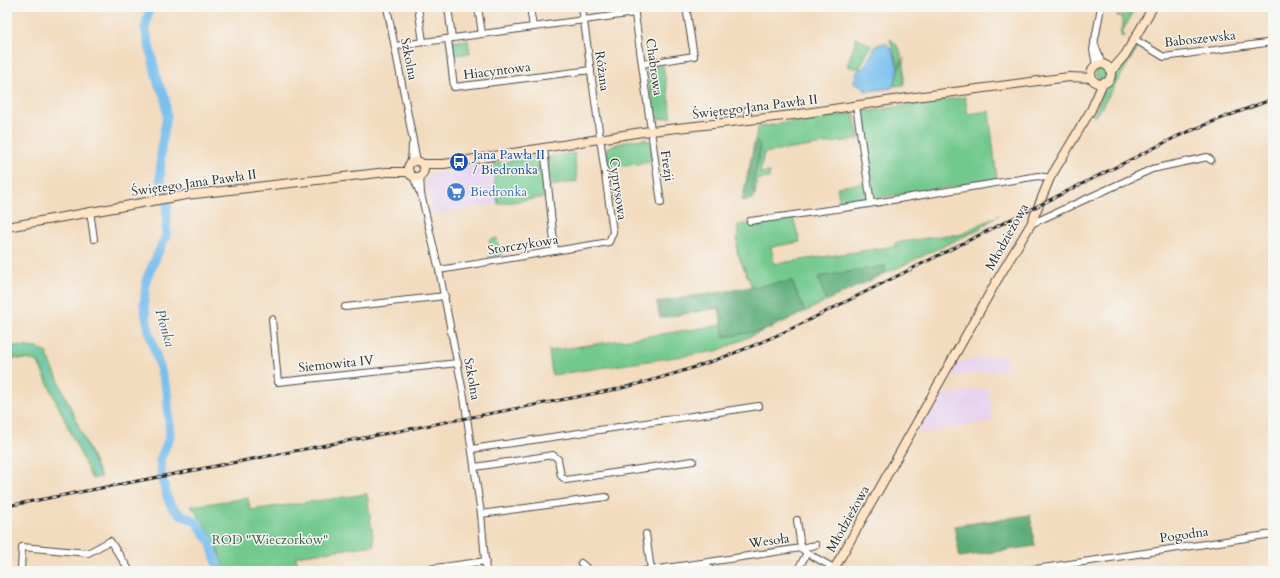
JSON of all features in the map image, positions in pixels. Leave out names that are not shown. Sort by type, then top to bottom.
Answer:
[{"type":"street","name":"Szkolna","points":[[387,7],[412,139],[416,169],[445,296],[458,363],[475,466],[486,571]]},
{"type":"street","points":[[418,7],[423,42]]},
{"type":"street","points":[[448,7],[450,39]]},
{"type":"street","points":[[478,7],[482,34]]},
{"type":"street","points":[[530,7],[533,27]]},
{"type":"street","name":"Różana","points":[[582,7],[600,139]]},
{"type":"street","points":[[642,64],[694,56],[686,7]]},
{"type":"street","points":[[1101,7],[1094,40],[1100,72],[1125,55],[1153,7]]},
{"type":"street","points":[[395,46],[584,20],[635,10]]},
{"type":"street","name":"Chabrowa","points":[[635,10],[652,131]]},
{"type":"street","name":"Hiacyntowa","points":[[450,39],[454,87],[591,70]]},
{"type":"street","name":"Baboszewska","points":[[1134,39],[1164,57],[1273,42]]},
{"type":"street","name":"Świętego Jana Pawła II","points":[[7,227],[186,195],[416,169],[652,131],[856,106],[1100,72]]},
{"type":"street","name":"Młodzieżowa","points":[[833,569],[996,282],[1031,224],[1050,178],[1094,105],[1100,72]]},
{"type":"street","points":[[856,106],[871,203]]},
{"type":"street","points":[[747,110],[749,120]]},
{"type":"street","name":"Frezji","points":[[652,131],[661,203]]},
{"type":"street","name":"Cyprysowa","points":[[600,139],[613,232],[609,242]]},
{"type":"street","points":[[544,148],[555,251]]},
{"type":"street","points":[[1031,224],[1152,168],[1207,157],[1211,160]]},
{"type":"street","points":[[750,221],[1038,176],[1050,178]]},
{"type":"street","points":[[90,211],[94,239]]},
{"type":"street","name":"Storczykowa","points":[[439,270],[609,242]]},
{"type":"street","points":[[345,308],[445,296]]},
{"type":"street","name":"Siemowita IV","points":[[272,319],[278,382],[458,363]]},
{"type":"street","points":[[472,449],[759,406]]},
{"type":"street","points":[[475,466],[553,455],[558,459],[561,476],[566,480],[693,461]]},
{"type":"street","points":[[481,514],[606,497]]},
{"type":"street","points":[[797,520],[801,548],[816,545]]},
{"type":"street","points":[[646,534],[651,570]]},
{"type":"street","name":"Pogodna","points":[[1022,571],[1273,534]]},
{"type":"street","points":[[21,571],[22,547],[88,552],[108,541],[112,542],[130,571]]},
{"type":"street","name":"Wesoła","points":[[643,571],[801,548],[833,569]]},
{"type":"street","points":[[797,571],[807,553]]},
{"type":"street","points":[[414,571],[486,561]]},
{"type":"street","points":[[581,563],[590,571]]},
{"type":"street","points":[[702,563],[712,571]]},
{"type":"shaded area","points":[[492,164],[498,204],[432,214],[425,180],[431,174]]},
{"type":"shaded area","points":[[1005,355],[1007,369],[949,377],[957,362]]},
{"type":"shaded area","points":[[988,388],[993,421],[917,434],[939,395]]},
{"type":"green space","points":[[1133,13],[1122,32],[1124,34],[1123,37],[1121,36],[1120,30],[1123,28],[1121,16],[1118,16]]},
{"type":"green space","points":[[857,37],[871,46],[859,69],[847,66]]},
{"type":"green space","points":[[890,39],[899,48],[901,55],[900,67],[904,58],[904,85],[894,86],[899,69]]},
{"type":"green space","points":[[468,40],[470,53],[453,56],[451,42]]},
{"type":"green space","points":[[1136,45],[1137,49],[1098,113],[1093,116],[1104,89],[1113,81],[1116,70]]},
{"type":"green space","points":[[663,65],[672,117],[657,119],[653,116],[647,68]]},
{"type":"green space","points":[[1099,69],[1103,69],[1105,70],[1105,78],[1099,79],[1096,76],[1096,72]]},
{"type":"green space","points":[[965,97],[968,114],[989,111],[997,180],[878,198],[874,196],[862,112]]},
{"type":"green space","points":[[854,113],[859,139],[764,153],[760,173],[770,172],[769,178],[758,179],[755,194],[753,181],[760,152],[759,145],[755,140],[758,127]]},
{"type":"green space","points":[[645,139],[650,142],[652,162],[608,168],[606,148],[628,141]]},
{"type":"green space","points":[[755,140],[760,145],[760,150],[753,185],[755,194],[753,199],[742,201]]},
{"type":"green space","points":[[574,153],[577,181],[551,186],[548,157]]},
{"type":"green space","points":[[541,156],[543,161],[547,197],[498,204],[492,164]]},
{"type":"green space","points":[[866,183],[866,197],[861,202],[840,206],[837,187]]},
{"type":"green space","points":[[999,215],[978,230],[886,273],[885,266],[818,277],[826,301],[805,312],[792,281],[752,287],[737,252],[738,225],[793,217],[800,242],[771,247],[774,264],[896,246],[895,243],[947,235],[959,235]]},
{"type":"green space","points":[[497,238],[499,252],[503,255],[488,257],[492,253],[489,240]]},
{"type":"green space","points":[[885,266],[886,273],[826,301],[818,277]]},
{"type":"green space","points":[[792,281],[805,312],[765,330],[724,337],[719,308],[660,318],[657,302]]},
{"type":"green space","points":[[722,325],[724,337],[765,330],[717,351],[552,375],[549,351]]},
{"type":"green space","points":[[7,345],[38,348],[46,352],[101,477],[92,479],[38,362],[32,360],[7,358]]},
{"type":"green space","name":"ROD \"Wieczorków\"","points":[[367,494],[374,545],[296,556],[298,571],[224,571],[212,536],[191,506],[248,498],[250,510]]},
{"type":"green space","points":[[1030,515],[1035,546],[960,557],[954,526]]},
{"type":"water","points":[[886,43],[890,48],[896,60],[898,74],[892,88],[866,91],[859,84],[855,85],[854,81],[857,72],[865,66],[876,46]]},
{"type":"waterway","name":"Płonka","points":[[150,7],[145,28],[158,83],[165,97],[167,116],[161,149],[160,179],[167,202],[166,235],[146,280],[144,306],[149,332],[167,391],[170,436],[160,460],[162,477],[167,497],[172,507],[180,514],[195,521],[210,541],[219,571]]},
{"type":"waterway","points":[[7,351],[37,353],[42,357],[97,477]]},
{"type":"railway","points":[[7,506],[618,389],[687,370],[753,346],[797,326],[1178,136],[1273,99]]},
{"type":"place","name":"Jana Pawła II / Biedronka","points":[[459,162]]},
{"type":"place","name":"Biedronka","points":[[456,192]]}]
